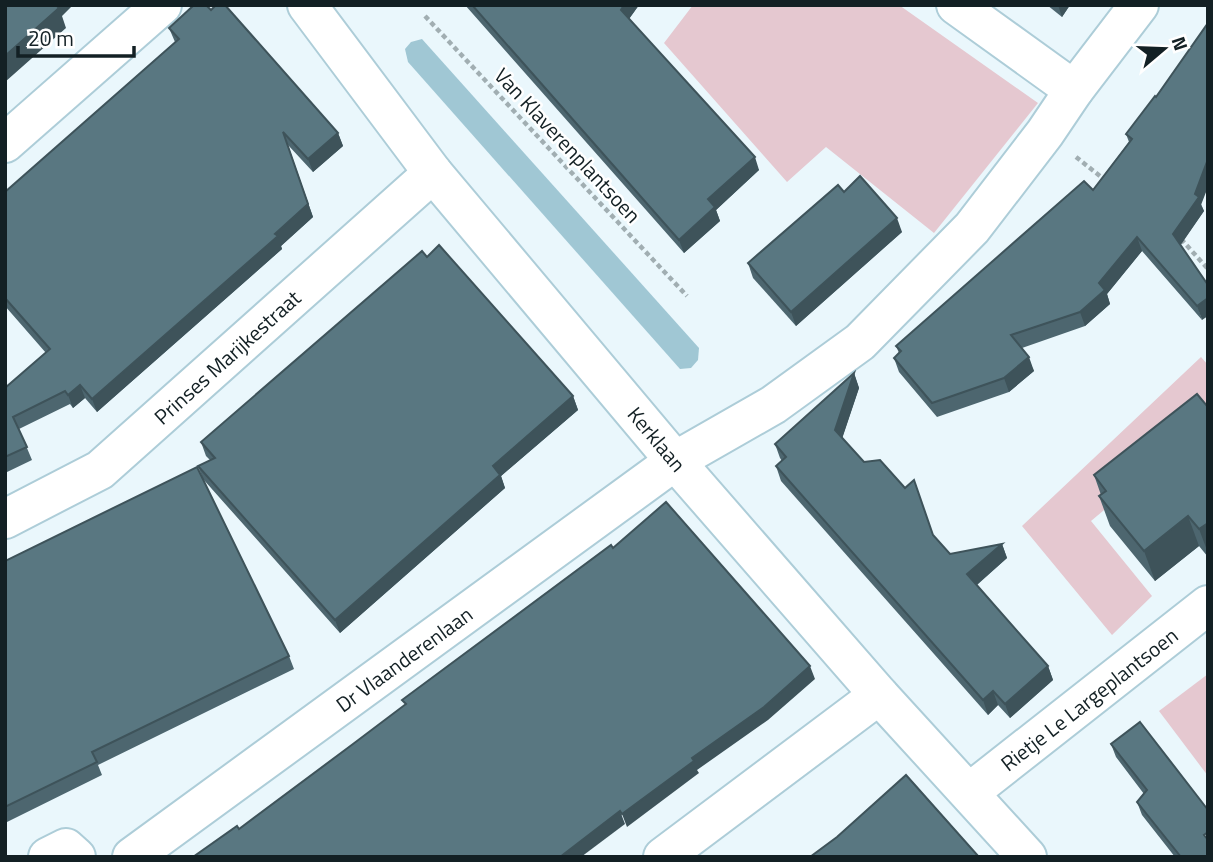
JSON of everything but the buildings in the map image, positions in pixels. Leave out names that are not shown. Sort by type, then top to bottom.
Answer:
[{"type":"street","points":[[5,143],[162,5]]},
{"type":"street","name":"Kerklaan","points":[[307,5],[433,173],[675,461],[879,695],[1027,857]]},
{"type":"street","points":[[956,5],[1074,90]]},
{"type":"street","name":"Dr Vlaanderenlaan","points":[[132,857],[675,461],[773,405],[860,342],[972,228],[1139,5]]},
{"type":"street","name":"Prinses Marijkestraat","points":[[5,519],[100,470],[433,173]]},
{"type":"street","name":"Rietje Le Largeplantsoen","points":[[970,792],[1208,605]]},
{"type":"street","points":[[663,857],[879,695]]},
{"type":"street","points":[[48,857],[66,848],[76,857]]},
{"type":"path","name":"Van Klaverenplantsoen","points":[[425,16],[687,296]]},
{"type":"path","points":[[1045,133],[1110,184]]},
{"type":"path","points":[[1175,235],[1208,268]]},
{"type":"shaded area","points":[[693,5],[899,5],[1038,103],[934,233],[826,147],[787,182],[664,43]]},
{"type":"shaded area","points":[[1201,357],[1208,365],[1208,423],[1091,521],[1152,596],[1112,635],[1022,526]]},
{"type":"shaded area","points":[[1208,674],[1208,776],[1159,711]]},
{"type":"water","points":[[422,39],[699,348],[698,360],[691,368],[680,369],[408,62],[405,49],[411,42]]}]
